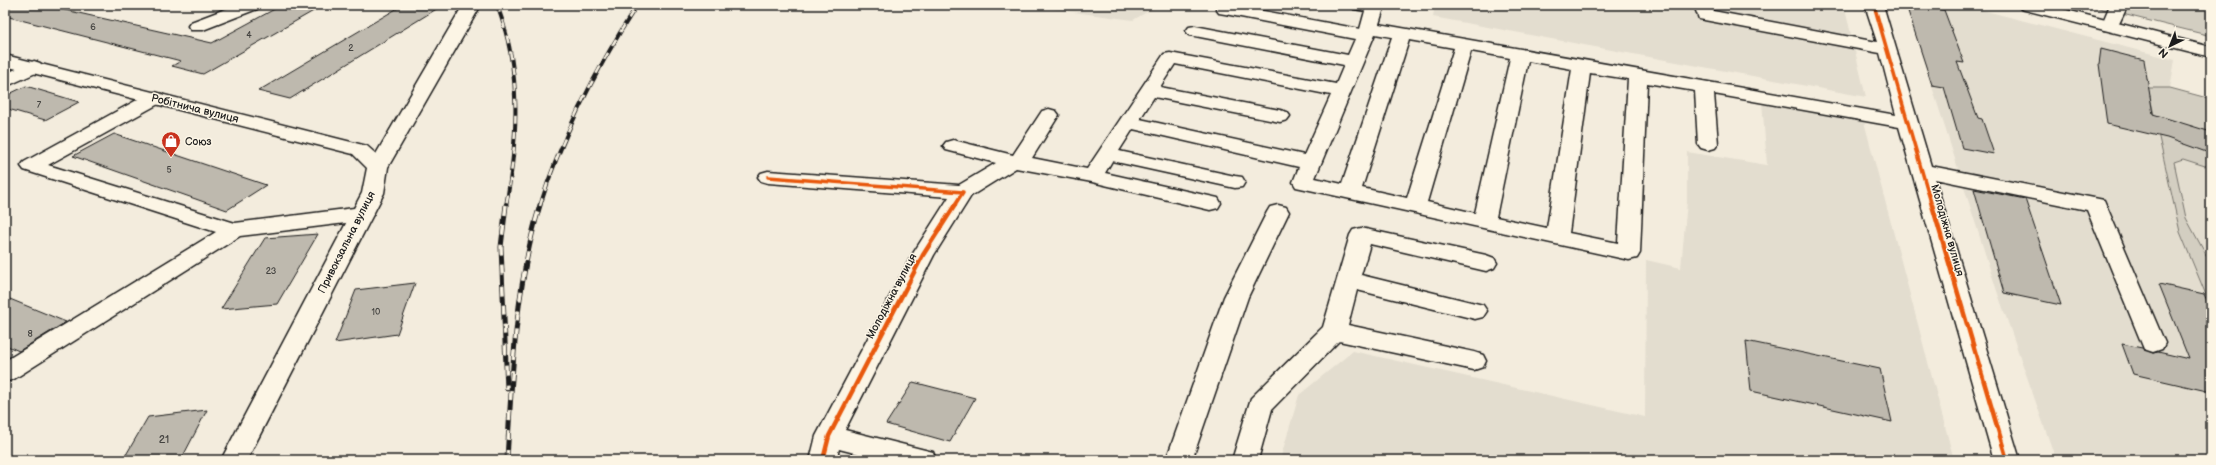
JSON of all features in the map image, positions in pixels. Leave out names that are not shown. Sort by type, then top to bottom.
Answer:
[{"type":"main road","points":[[198,26],[251,5]]},
{"type":"main road","name":"Привокзальна вулиця","points":[[234,460],[373,193],[378,167],[472,5]]},
{"type":"main road","points":[[1360,5],[1375,8],[1368,32],[1303,182],[1629,253],[1638,75]]},
{"type":"main road","points":[[1703,5],[1705,15],[1888,49]]},
{"type":"main road","name":"Молодіжна вулиця","points":[[1874,5],[2007,460]]},
{"type":"main road","points":[[2027,5],[2211,52]]},
{"type":"main road","points":[[2110,26],[2119,5]]},
{"type":"main road","points":[[1225,9],[1368,32],[1402,34],[1908,123]]},
{"type":"main road","points":[[1195,31],[1355,62]]},
{"type":"main road","points":[[1350,192],[1402,34]]},
{"type":"main road","points":[[1415,206],[1464,45]]},
{"type":"main road","points":[[1484,221],[1520,54]]},
{"type":"main road","points":[[1092,176],[1170,58],[1342,91]]},
{"type":"main road","name":"Робітнича вулиця","points":[[5,60],[360,150],[378,167]]},
{"type":"main road","points":[[1557,237],[1582,66]]},
{"type":"main road","points":[[5,81],[34,67]]},
{"type":"main road","points":[[1704,87],[1708,144]]},
{"type":"main road","points":[[1149,90],[1280,116]]},
{"type":"main road","points":[[154,98],[31,166],[234,230],[362,214]]},
{"type":"main road","points":[[768,176],[963,192],[1016,162],[1049,115]]},
{"type":"main road","points":[[1128,122],[1311,163]]},
{"type":"main road","points":[[953,146],[1016,162],[1092,176],[1210,203]]},
{"type":"main road","points":[[1107,154],[1235,182]]},
{"type":"main road","points":[[1921,170],[2096,205],[2153,343]]},
{"type":"main road","name":"Молодіжна вулиця","points":[[826,448],[923,255],[963,192]]},
{"type":"main road","points":[[1179,460],[1236,297],[1278,212]]},
{"type":"main road","points":[[5,373],[234,230]]},
{"type":"main road","points":[[1245,460],[1260,405],[1334,331],[1361,235],[1486,262]]},
{"type":"main road","points":[[1348,280],[1475,311]]},
{"type":"main road","points":[[1334,331],[1474,361]]},
{"type":"main road","points":[[826,448],[923,460]]},
{"type":"shaded area","points":[[1022,5],[1159,5],[1133,20]]},
{"type":"shaded area","points":[[1435,5],[1844,5],[1866,97],[1433,17]]},
{"type":"shaded area","points":[[1906,5],[1963,5],[2175,60],[2170,88],[2211,99],[2211,460],[2056,460],[1997,291]]},
{"type":"shaded area","points":[[2086,5],[2211,5],[2211,36]]},
{"type":"shaded area","points":[[2148,88],[2170,88],[2211,99],[2211,163],[2205,166],[2183,159],[2174,162],[2186,218],[2211,264],[2211,307],[2180,232]]},
{"type":"shaded area","points":[[1762,101],[1863,118],[1954,460],[1280,460],[1299,395],[1353,351],[1645,417],[1646,260],[1681,268],[1687,201],[1687,152],[1767,165]]},
{"type":"building","points":[[5,5],[43,5],[212,43],[282,5],[324,5],[203,74],[172,66],[181,61],[5,16]]},
{"type":"building","points":[[403,5],[443,5],[290,99],[258,91]]},
{"type":"building","points":[[1906,5],[1944,10],[1964,63],[1957,62],[1978,118],[1982,119],[1994,154],[1962,148],[1944,87],[1932,85]]},
{"type":"building","points":[[2101,49],[2144,60],[2153,114],[2211,132],[2209,153],[2167,138],[2107,124],[2099,64]]},
{"type":"building","points":[[26,86],[79,102],[45,120],[5,108],[5,96]]},
{"type":"building","points":[[114,134],[266,185],[227,210],[73,156]]},
{"type":"building","points":[[1974,189],[2025,199],[2061,305],[2004,293]]},
{"type":"building","points":[[318,234],[277,304],[221,309],[265,238]]},
{"type":"building","points":[[415,283],[397,334],[335,343],[356,290]]},
{"type":"building","points":[[2159,284],[2204,294],[2211,310],[2211,392],[2133,374],[2122,344],[2142,348],[2153,353],[2158,352],[2189,359]]},
{"type":"building","points":[[5,297],[66,322],[19,351],[5,345]]},
{"type":"building","points":[[1746,341],[1880,369],[1892,422],[1751,391]]},
{"type":"building","points":[[913,382],[975,398],[950,442],[886,424]]},
{"type":"building","points":[[207,410],[181,460],[123,460],[148,417]]},
{"type":"railway","points":[[497,5],[511,54],[514,79],[515,130],[506,206]]},
{"type":"railway","points":[[540,206],[559,153],[582,102],[608,53],[637,5]]},
{"type":"railway","points":[[506,205],[501,247],[507,389]]},
{"type":"railway","points":[[507,460],[513,363],[520,299],[525,268],[540,205]]},
{"type":"cycle path","points":[[1874,5],[2007,460]]},
{"type":"cycle path","points":[[768,177],[963,192],[923,255],[829,436],[823,460]]},
{"type":"place","name":"Союз","points":[[171,158]]}]
